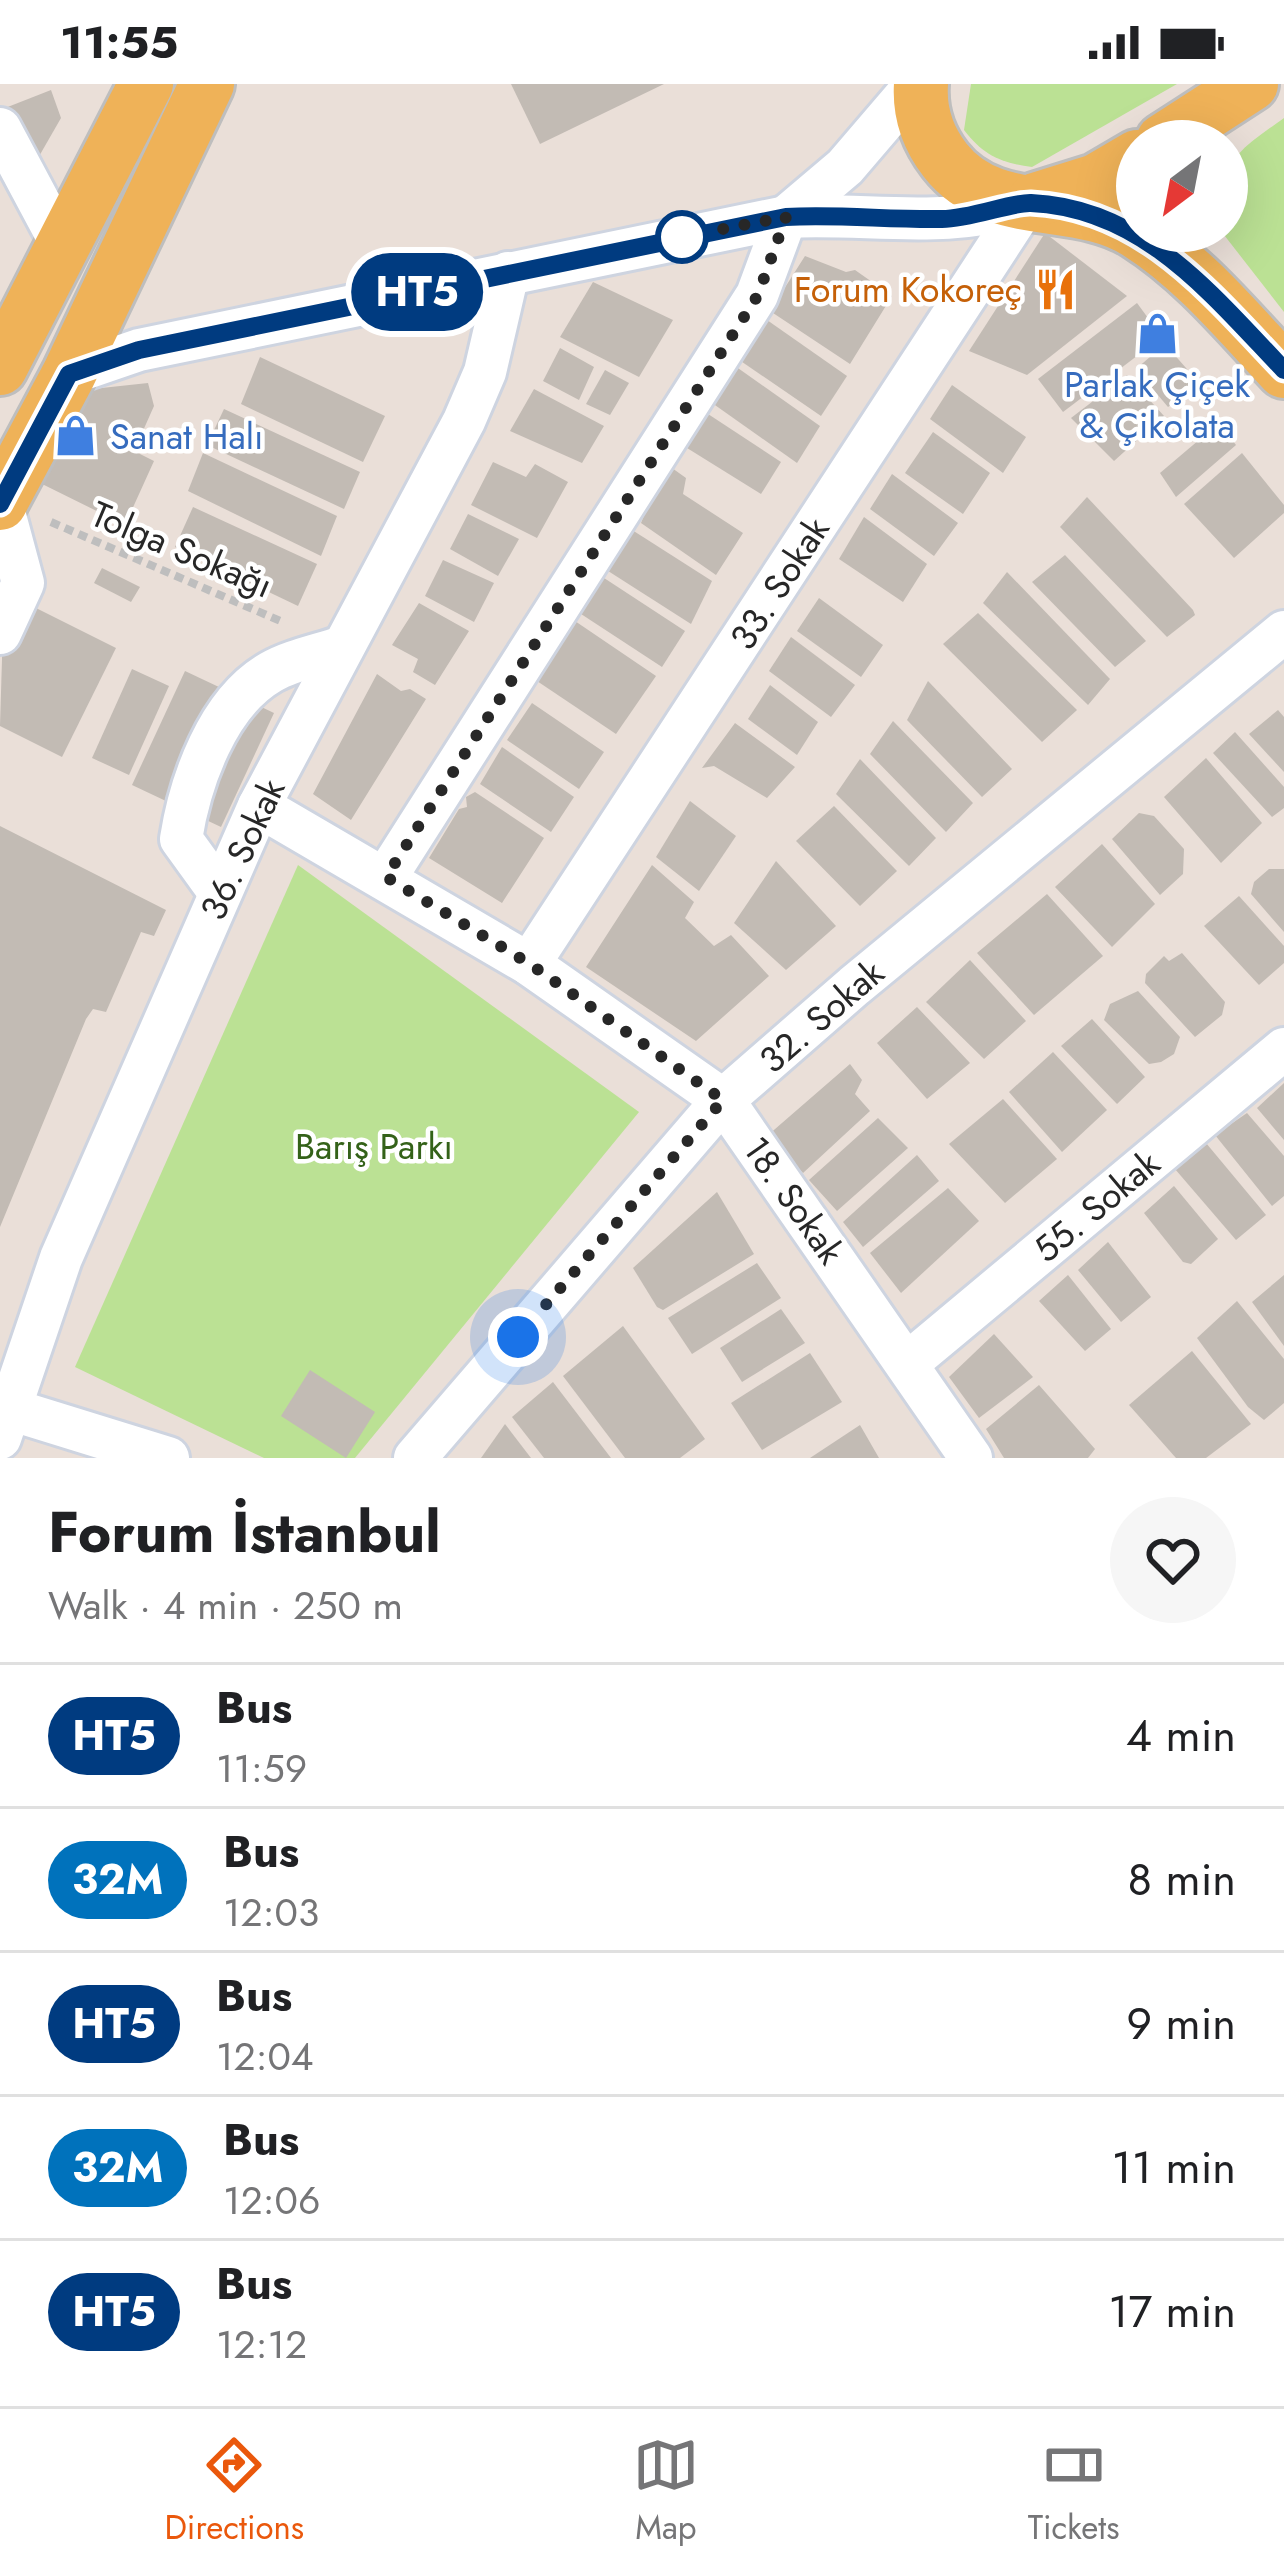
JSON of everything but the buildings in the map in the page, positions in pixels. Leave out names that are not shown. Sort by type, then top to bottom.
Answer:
[{"type":"main road","points":[[0,368],[146,84]]},
{"type":"main road","points":[[1,502],[69,374],[207,84]]},
{"type":"main road","points":[[918,84],[930,141],[974,189],[997,200],[1096,214],[1133,230],[1176,261],[1284,367]]},
{"type":"main road","points":[[1201,120],[1251,84]]},
{"type":"main road","points":[[1027,202],[1096,182],[1116,170]]},
{"type":"main road","points":[[1208,252],[1284,367]]},
{"type":"main road","points":[[0,399],[69,374]]},
{"type":"street","points":[[386,877],[758,295],[786,217],[845,167],[918,84]]},
{"type":"street","points":[[0,129],[63,247]]},
{"type":"street","points":[[69,374],[139,350],[786,217],[855,213],[940,220],[991,215],[1027,202]]},
{"type":"street","name":"33. Sokak","points":[[530,964],[1027,202]]},
{"type":"street","name":"36. Sokak","points":[[4,1417],[61,1258],[259,806],[464,422],[485,372],[508,273]]},
{"type":"street","points":[[0,633],[22,584],[1,502]]},
{"type":"street","name":"32. Sokak","points":[[415,1458],[723,1100],[854,986],[1284,632]]},
{"type":"street","points":[[220,893],[181,839],[188,796],[210,746],[239,702],[269,672],[342,647]]},
{"type":"street","name":"18. Sokak","points":[[259,806],[530,964],[723,1100],[971,1458]]},
{"type":"street","name":"55. Sokak","points":[[909,1363],[1284,1049]]},
{"type":"street","points":[[4,1417],[168,1458]]},
{"type":"path","name":"Tolga Sokağı","points":[[1,502],[342,647]]},
{"type":"green space","points":[[971,84],[1177,84],[1032,167],[994,156],[964,130]]},
{"type":"green space","points":[[1284,118],[1284,312],[1237,252],[1248,252],[1250,143]]},
{"type":"green space","name":"Barış Parkı","points":[[298,865],[639,1112],[355,1458],[264,1458],[75,1367]]},
{"type":"bus line","name":"HT5","points":[[0,504],[69,374],[139,350],[786,217],[855,213],[940,220],[991,215],[1027,202],[1096,214],[1133,230],[1176,261],[1284,370]]},
{"type":"place","name":"Forum Kokoreç","points":[[1056,289]]},
{"type":"place","name":"Parlak Çiçek & Çikolata","points":[[1157,334]]},
{"type":"place","name":"Sanat Halı","points":[[76,436]]},
{"type":"route","points":[[518,1337],[723,1100],[530,964],[386,877],[758,295],[786,217],[675,238],[682,237]]}]
